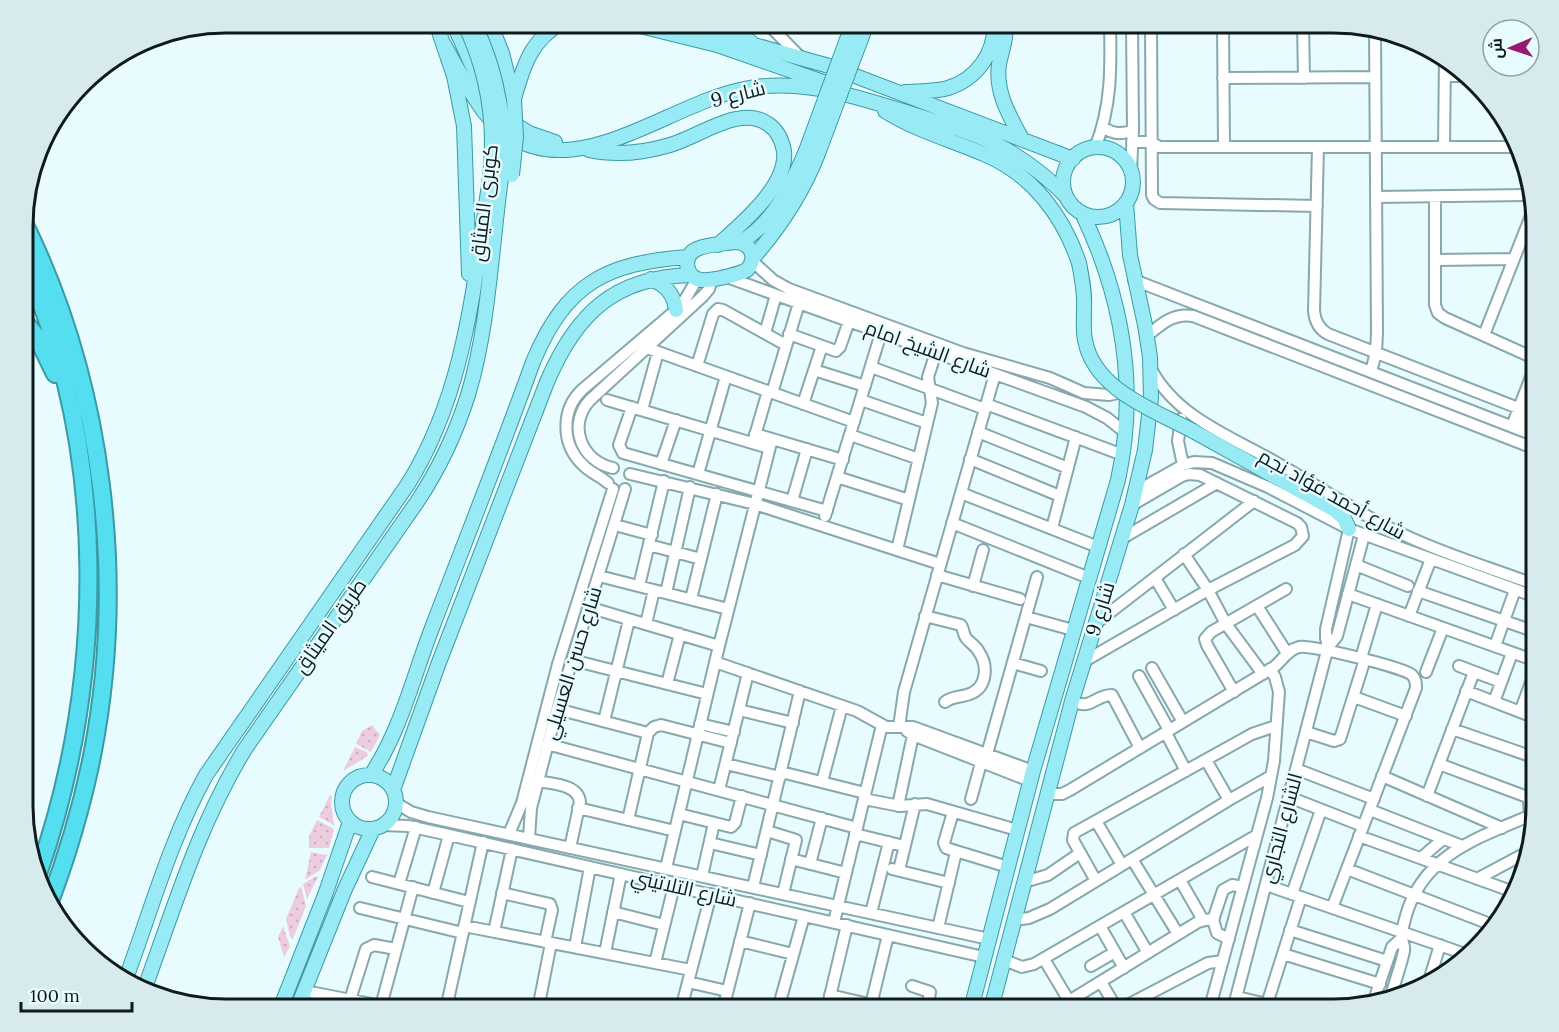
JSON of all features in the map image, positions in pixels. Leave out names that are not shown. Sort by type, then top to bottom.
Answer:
[{"type":"highway","points":[[33,243],[62,314],[89,418],[102,499],[106,579],[104,661],[92,756],[69,845],[53,891]]},
{"type":"highway","points":[[33,284],[49,324],[71,409],[86,522],[87,579],[86,637],[71,752],[58,808],[42,862]]},
{"type":"highway","points":[[33,334],[41,345],[71,409]]},
{"type":"main road","points":[[440,33],[458,93],[464,126],[471,302]]},
{"type":"main road","points":[[458,33],[483,90],[500,112],[514,124],[537,136],[584,149],[609,153],[638,152],[674,144],[736,118],[755,118],[766,123],[776,132],[782,143],[784,156],[782,168],[756,210],[717,245]]},
{"type":"main road","name":"كوبرى الميثاق","points":[[468,33],[482,68],[490,101],[494,186],[491,256]]},
{"type":"main road","name":"كوبرى الميثاق","points":[[462,351],[494,186],[503,156],[502,111],[492,67],[478,33]]},
{"type":"main road","points":[[491,256],[502,223],[512,174],[516,137],[514,99],[494,33]]},
{"type":"main road","points":[[514,99],[524,64],[532,49],[546,33]]},
{"type":"main road","points":[[673,33],[815,78],[865,99],[918,129],[987,155],[1018,174],[1056,213],[1070,240],[1079,263],[1084,299],[1085,340],[1098,372],[1117,389],[1335,510],[1344,518],[1349,529]]},
{"type":"main road","name":"شارع 9","points":[[714,33],[801,58],[1073,159]]},
{"type":"main road","points":[[739,33],[755,45]]},
{"type":"main road","points":[[694,277],[687,268],[688,257],[696,249],[741,242],[755,233],[772,215],[812,154],[850,33]]},
{"type":"main road","points":[[302,999],[345,889],[378,827],[393,813],[394,797],[438,665],[547,382],[560,355],[579,325],[595,308],[622,291],[651,279],[718,277],[744,272],[749,268],[792,207],[862,33]]},
{"type":"main road","points":[[898,93],[942,90],[957,85],[982,64],[990,51],[994,33]]},
{"type":"main road","points":[[1005,33],[999,66],[999,82],[1004,105],[1022,139]]},
{"type":"main road","name":"شارع 9","points":[[443,44],[492,121],[508,134],[526,143],[546,148],[584,149],[608,143],[701,103],[743,89],[769,85],[794,85],[865,99],[952,127],[1002,148],[1042,174],[1066,196]]},
{"type":"main road","points":[[1106,148],[1125,160],[1131,170],[1133,187],[1126,203],[1117,212],[1094,217],[1082,213],[1073,206],[1066,196],[1064,185],[1065,174],[1073,159],[1081,152],[1106,148]]},
{"type":"main road","name":"شارع 9","points":[[994,999],[1072,701],[1133,499],[1148,433],[1150,368],[1147,336],[1128,242],[1126,203]]},
{"type":"main road","name":"شارع 9","points":[[974,999],[1017,830],[1118,480],[1123,455],[1128,390],[1125,350],[1115,297],[1104,262],[1082,213]]},
{"type":"main road","points":[[741,242],[750,248],[753,260]]},
{"type":"main road","name":"طريق الميثاق","points":[[147,982],[204,825],[234,767],[417,502],[447,450],[462,412],[473,374],[491,256]]},
{"type":"main road","points":[[371,775],[398,726],[425,646],[533,362],[552,322],[577,294],[608,273],[643,261],[688,257]]},
{"type":"main road","points":[[651,279],[669,291],[674,299],[676,310]]},
{"type":"main road","name":"طريق الميثاق","points":[[128,971],[177,834],[212,765],[417,469],[440,422],[462,351]]},
{"type":"main road","points":[[378,827],[358,827],[350,822],[342,807],[344,790],[355,778],[371,775],[382,778],[394,797]]},
{"type":"main road","points":[[284,999],[350,822]]},
{"type":"main road","points":[[155,894],[164,903],[176,901]]},
{"type":"street","points":[[777,33],[801,58]]},
{"type":"street","points":[[1095,148],[1103,127],[1111,83],[1110,33]]},
{"type":"street","points":[[1131,170],[1132,33]]},
{"type":"street","points":[[1151,33],[1154,147],[1152,195],[1158,202],[1317,206]]},
{"type":"street","points":[[1223,33],[1224,147]]},
{"type":"street","points":[[1304,33],[1304,78]]},
{"type":"street","points":[[1371,372],[1376,352],[1375,38]]},
{"type":"street","points":[[1444,147],[1445,70]]},
{"type":"street","points":[[1445,76],[1453,76]]},
{"type":"street","points":[[1223,78],[1375,78]]},
{"type":"street","points":[[1103,127],[1119,134],[1133,130]]},
{"type":"street","points":[[1132,147],[1508,147]]},
{"type":"street","points":[[1318,147],[1316,321],[1321,329],[1328,334],[1526,412]]},
{"type":"street","points":[[1376,197],[1523,195]]},
{"type":"street","points":[[1435,196],[1435,305],[1438,313],[1526,354]]},
{"type":"street","points":[[1484,335],[1526,228]]},
{"type":"street","points":[[1435,260],[1514,259]]},
{"type":"street","name":"شارع الشيخ امام","points":[[753,260],[781,285],[963,353],[1050,378],[1090,395],[1109,395],[1128,390]]},
{"type":"street","points":[[630,474],[630,482],[625,489],[619,490],[585,467],[573,453],[566,435],[569,409],[574,398],[583,389],[676,310],[686,298],[694,277]]},
{"type":"street","points":[[718,277],[703,297],[590,400],[579,418],[579,433],[584,448],[599,463],[614,468],[624,467],[630,474],[755,504],[940,564]]},
{"type":"street","name":"شارع الشيخ امام","points":[[718,277],[799,303],[1094,411],[1126,433]]},
{"type":"street","points":[[1134,280],[1236,327],[1526,445]]},
{"type":"street","points":[[765,333],[776,295]]},
{"type":"street","points":[[754,438],[799,303]]},
{"type":"street","points":[[696,366],[716,310],[723,310],[765,333],[822,346],[834,351],[839,349],[849,321]]},
{"type":"street","points":[[1147,336],[1168,319],[1183,315],[1197,317],[1236,327],[1371,372],[1526,432]]},
{"type":"street","points":[[823,525],[881,333]]},
{"type":"street","points":[[803,404],[822,346]]},
{"type":"street","points":[[646,348],[854,422]]},
{"type":"street","points":[[658,352],[637,408],[619,446],[620,451],[827,511]]},
{"type":"street","points":[[897,550],[933,399],[928,373],[936,352]]},
{"type":"street","points":[[871,367],[1123,455]]},
{"type":"street","name":"شارع أحمد فؤاد نجم","points":[[1150,368],[1165,391],[1184,410],[1205,424],[1395,531],[1526,581]]},
{"type":"street","points":[[814,370],[865,386]]},
{"type":"street","points":[[995,374],[901,701],[902,727],[913,735],[1032,776]]},
{"type":"street","points":[[698,474],[726,376]]},
{"type":"street","points":[[1041,391],[1048,385],[1050,378]]},
{"type":"street","points":[[607,400],[711,430],[807,449],[843,459]]},
{"type":"street","points":[[861,400],[927,423]]},
{"type":"street","points":[[1183,465],[1178,441],[1184,410]]},
{"type":"street","points":[[1516,428],[1526,413]]},
{"type":"street","points":[[661,464],[676,420]]},
{"type":"street","points":[[978,432],[1068,468]]},
{"type":"street","points":[[850,435],[919,459]]},
{"type":"street","points":[[1052,528],[1076,437]]},
{"type":"street","points":[[666,868],[728,609],[771,443]]},
{"type":"street","points":[[792,501],[807,449]]},
{"type":"street","points":[[970,459],[1060,496]]},
{"type":"street","points":[[1200,462],[1200,475]]},
{"type":"street","name":"شارع أحمد فؤاد نجم","points":[[1133,499],[1183,465],[1200,462],[1217,465],[1349,529],[1526,594]]},
{"type":"street","points":[[611,486],[608,474],[614,468]]},
{"type":"street","points":[[1083,662],[1208,590],[1295,545],[1303,536],[1299,525],[1200,475],[1182,476],[1133,499]]},
{"type":"street","points":[[837,477],[909,500]]},
{"type":"street","points":[[639,586],[664,481]]},
{"type":"street","points":[[1121,539],[1217,483]]},
{"type":"street","name":"شارع حسن العسيلي","points":[[509,834],[522,803],[558,664],[611,486]]},
{"type":"street","points":[[666,593],[690,487]]},
{"type":"street","name":"شارع حسن العسيلي","points":[[529,838],[529,824],[537,781],[625,489]]},
{"type":"street","points":[[961,493],[1098,547]]},
{"type":"street","points":[[692,599],[717,494]]},
{"type":"street","points":[[1095,625],[1254,501]]},
{"type":"street","points":[[952,523],[1089,578]]},
{"type":"street","points":[[615,525],[675,552],[701,559]]},
{"type":"street","name":"الشارع التجاري","points":[[1328,649],[1326,629],[1349,529]]},
{"type":"street","name":"الشارع التجاري","points":[[1237,997],[1328,649],[1337,636],[1364,535]]},
{"type":"street","points":[[973,586],[984,550]]},
{"type":"street","name":"الشارع التجاري","points":[[1184,554],[1208,590],[1226,624],[1277,682],[1279,692],[1271,776],[1212,999]]},
{"type":"street","points":[[1409,616],[1431,559]]},
{"type":"street","points":[[1356,565],[1408,585]]},
{"type":"street","points":[[937,575],[1020,600]]},
{"type":"street","points":[[598,576],[728,609]]},
{"type":"street","points":[[971,799],[1037,576]]},
{"type":"street","points":[[1155,578],[1174,610]]},
{"type":"street","points":[[1233,692],[1205,639],[1211,633],[1286,589]]},
{"type":"street","points":[[646,624],[654,590]]},
{"type":"street","points":[[1495,646],[1515,590]]},
{"type":"street","points":[[1418,591],[1526,629]]},
{"type":"street","points":[[1348,594],[1526,657]]},
{"type":"street","points":[[1306,732],[1334,741],[1341,737],[1354,697],[1377,604]]},
{"type":"street","points":[[1257,606],[1287,653]]},
{"type":"street","points":[[588,608],[719,646]]},
{"type":"street","points":[[926,616],[961,625],[965,637],[978,650],[984,661],[984,678],[978,689],[968,695],[953,696],[945,702]]},
{"type":"street","points":[[1026,617],[1073,630]]},
{"type":"street","points":[[604,721],[630,620]]},
{"type":"street","points":[[1426,672],[1443,628]]},
{"type":"street","points":[[667,684],[680,634]]},
{"type":"street","points":[[1047,794],[1066,793],[1266,672],[1287,653],[1301,647],[1328,649],[1406,672],[1414,678],[1416,688],[1332,908]]},
{"type":"street","points":[[1494,702],[1512,652]]},
{"type":"street","points":[[572,660],[708,694]]},
{"type":"street","points":[[715,662],[861,713],[882,725],[913,727],[984,758]]},
{"type":"street","points":[[1013,663],[1041,671]]},
{"type":"street","points":[[1459,666],[1501,682]]},
{"type":"street","points":[[1152,668],[1183,722]]},
{"type":"street","points":[[1427,796],[1474,672]]},
{"type":"street","points":[[720,790],[748,673]]},
{"type":"street","points":[[1139,676],[1186,771]]},
{"type":"street","points":[[753,888],[800,691]]},
{"type":"street","points":[[1466,691],[1526,714]]},
{"type":"street","points":[[1072,701],[1083,705],[1092,703],[1101,696],[1112,695],[1140,748]]},
{"type":"street","points":[[1354,697],[1406,716]]},
{"type":"street","points":[[1520,712],[1526,702]]},
{"type":"street","points":[[822,782],[842,706]]},
{"type":"street","points":[[557,709],[648,733]]},
{"type":"street","points":[[739,710],[793,723]]},
{"type":"street","points":[[628,820],[648,733],[654,727],[662,725],[699,730],[732,738]]},
{"type":"street","points":[[834,922],[882,725]]},
{"type":"street","points":[[1096,881],[1073,840],[1073,835],[1256,732],[1276,726]]},
{"type":"street","points":[[1452,729],[1526,755]]},
{"type":"street","points":[[897,806],[913,735]]},
{"type":"street","points":[[548,744],[822,818],[904,846]]},
{"type":"street","points":[[1206,760],[1229,800]]},
{"type":"street","points":[[726,764],[822,782],[897,806],[930,805],[1017,830]]},
{"type":"street","points":[[1439,765],[1526,797]]},
{"type":"street","points":[[1296,769],[1462,846]]},
{"type":"street","points":[[1014,920],[1029,918],[1043,912],[1271,776]]},
{"type":"street","points":[[1382,776],[1502,828]]},
{"type":"street","points":[[537,781],[575,791],[580,799],[570,848]]},
{"type":"street","points":[[679,814],[729,827],[734,825],[742,796]]},
{"type":"street","name":"شارع التلاتيني","points":[[394,797],[419,815],[989,939]]},
{"type":"street","points":[[1289,797],[1322,810],[1361,831],[1421,858],[1507,889]]},
{"type":"street","points":[[898,870],[915,804]]},
{"type":"street","points":[[579,808],[675,831]]},
{"type":"street","points":[[1269,999],[1290,930],[1296,896],[1322,810]]},
{"type":"street","points":[[953,812],[944,845],[947,850],[1008,867]]},
{"type":"street","points":[[810,864],[822,818]]},
{"type":"street","points":[[1396,989],[1404,951],[1402,935],[1408,909],[1427,875],[1437,864],[1462,846],[1526,818]]},
{"type":"street","points":[[515,821],[529,824]]},
{"type":"street","points":[[1096,821],[1122,865]]},
{"type":"street","points":[[702,876],[714,824]]},
{"type":"street","name":"شارع التلاتيني","points":[[378,827],[416,827],[984,957]]},
{"type":"street","points":[[399,884],[416,827]]},
{"type":"street","points":[[766,831],[795,839],[783,894]]},
{"type":"street","points":[[432,892],[449,835]]},
{"type":"street","points":[[1004,960],[1026,967],[1044,959],[1257,835]]},
{"type":"street","points":[[1421,858],[1443,838]]},
{"type":"street","points":[[448,999],[483,842]]},
{"type":"street","points":[[871,913],[889,842]]},
{"type":"street","points":[[710,843],[760,855]]},
{"type":"street","points":[[494,932],[512,849]]},
{"type":"street","points":[[938,928],[956,852]]},
{"type":"street","points":[[1024,882],[1048,875],[1080,853]]},
{"type":"street","points":[[1477,879],[1519,857]]},
{"type":"street","points":[[791,859],[846,873]]},
{"type":"street","points":[[1132,859],[1178,934]]},
{"type":"street","points":[[575,947],[590,867]]},
{"type":"street","points":[[883,867],[949,883]]},
{"type":"street","points":[[1347,869],[1486,923]]},
{"type":"street","points":[[605,953],[621,874]]},
{"type":"street","points":[[372,878],[469,902]]},
{"type":"street","points":[[1180,880],[1209,919],[1215,931],[1228,939]]},
{"type":"street","points":[[1072,999],[1178,934],[1209,919],[1223,890],[1232,885],[1243,887]]},
{"type":"street","points":[[1266,885],[1402,935],[1459,952]]},
{"type":"street","points":[[655,963],[674,886]]},
{"type":"street","points":[[383,999],[413,887]]},
{"type":"street","points":[[502,893],[550,903],[552,910],[539,999]]},
{"type":"street","points":[[684,999],[711,894]]},
{"type":"street","points":[[725,999],[750,903]]},
{"type":"street","points":[[360,908],[404,919],[463,930],[494,932],[691,970]]},
{"type":"street","points":[[613,912],[664,925]]},
{"type":"street","points":[[1124,912],[1148,953]]},
{"type":"street","points":[[781,999],[804,915]]},
{"type":"street","points":[[829,999],[848,925]]},
{"type":"street","points":[[1100,926],[1124,968]]},
{"type":"street","points":[[1290,930],[1387,961]]},
{"type":"street","points":[[873,999],[888,934]]},
{"type":"street","points":[[1376,993],[1393,945],[1402,935]]},
{"type":"street","points":[[740,941],[793,954]]},
{"type":"street","points":[[350,999],[366,949],[374,945],[396,949]]},
{"type":"street","points":[[1432,971],[1440,945]]},
{"type":"street","points":[[1091,966],[1115,952]]},
{"type":"street","points":[[1283,954],[1380,984]]},
{"type":"street","points":[[1044,959],[1068,999]]},
{"type":"street","points":[[1140,999],[1211,962],[1222,961]]},
{"type":"street","points":[[688,982],[727,991]]},
{"type":"street","points":[[1101,982],[1112,999]]},
{"type":"street","points":[[912,986],[930,992],[929,999]]},
{"type":"street","points":[[305,991],[345,999]]},
{"type":"street","points":[[830,995],[847,999]]},
{"type":"street","points":[[1237,997],[1246,999]]},
{"type":"shaded area","points":[[372,725],[380,735],[371,752],[356,744],[362,731]]},
{"type":"shaded area","points":[[355,747],[367,752],[368,756],[343,771]]},
{"type":"shaded area","points":[[330,795],[332,796],[334,825],[319,817]]},
{"type":"shaded area","points":[[317,820],[334,829],[329,848],[309,848],[309,836]]},
{"type":"shaded area","points":[[311,852],[327,855],[320,870],[305,880]]},
{"type":"shaded area","points":[[318,877],[307,899],[303,884]]},
{"type":"shaded area","points":[[301,887],[306,906],[293,939],[290,937],[286,919]]},
{"type":"shaded area","points":[[283,926],[290,946],[284,957],[278,937]]}]
